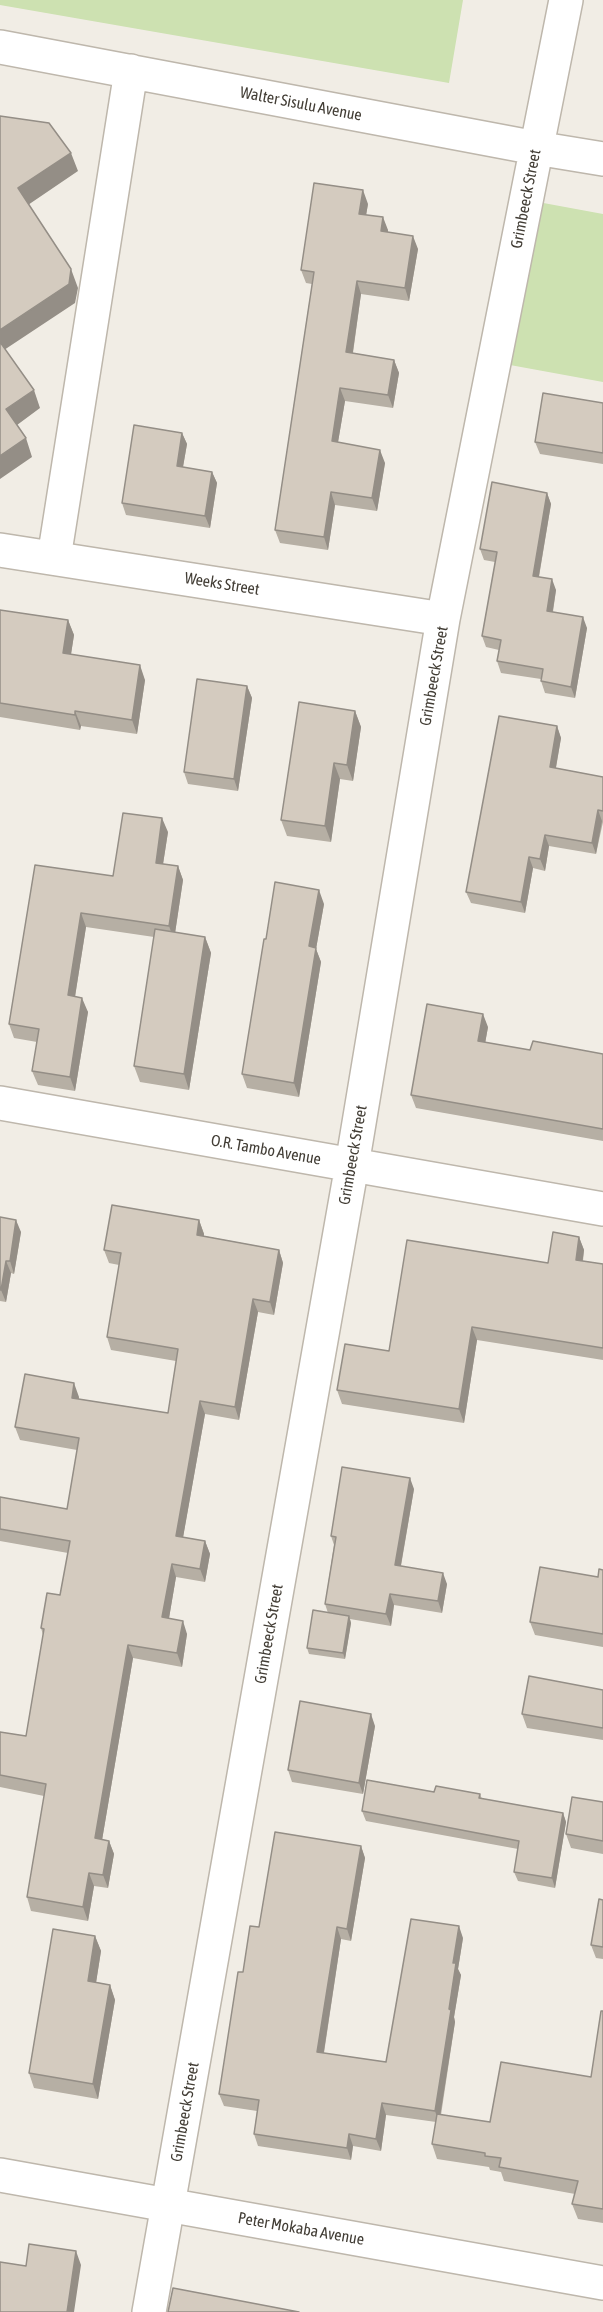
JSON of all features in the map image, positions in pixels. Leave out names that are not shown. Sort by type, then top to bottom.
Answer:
[{"type":"street","name":"Grimbeeck Street","points":[[149,2312],[352,1166],[443,619],[566,0]]},
{"type":"street","name":"Walter Sisulu Avenue","points":[[0,47],[603,159]]},
{"type":"street","points":[[54,558],[130,71]]},
{"type":"street","name":"Weeks Street","points":[[0,550],[443,619]]},
{"type":"street","name":"O.R. Tambo Avenue","points":[[0,1103],[603,1209]]},
{"type":"street","name":"Peter Mokaba Avenue","points":[[0,2175],[603,2283]]},
{"type":"green space","points":[[0,0],[463,0],[449,83],[0,5]]},
{"type":"green space","points":[[538,202],[603,214],[603,382],[510,365]]},
{"type":"building","points":[[0,116],[49,123],[71,153],[18,188],[71,269],[69,284],[0,330]]},
{"type":"building","points":[[314,183],[363,190],[359,214],[383,217],[381,231],[413,236],[405,288],[357,281],[346,352],[394,360],[388,395],[340,388],[332,441],[380,450],[372,498],[331,492],[324,537],[275,530],[314,272],[301,270]]},
{"type":"building","points":[[0,342],[34,390],[6,409],[26,438],[0,456]]},
{"type":"building","points":[[543,393],[603,403],[603,453],[535,442]]},
{"type":"building","points":[[134,425],[182,433],[177,466],[212,472],[205,516],[122,503]]},
{"type":"building","points":[[492,482],[547,493],[533,576],[552,579],[547,611],[583,617],[571,687],[541,681],[543,669],[497,661],[501,640],[482,636],[497,552],[480,549]]},
{"type":"building","points":[[0,610],[68,620],[63,653],[140,665],[132,720],[75,711],[75,715],[0,703]]},
{"type":"building","points":[[197,679],[247,686],[234,779],[184,772]]},
{"type":"building","points":[[299,702],[355,711],[347,765],[334,763],[325,826],[281,820]]},
{"type":"building","points":[[499,716],[557,726],[550,767],[603,777],[603,811],[598,810],[592,843],[545,835],[540,859],[529,857],[521,902],[466,892]]},
{"type":"building","points":[[123,813],[162,818],[156,863],[178,866],[169,926],[81,913],[68,995],[82,998],[70,1077],[32,1071],[39,1029],[9,1024],[35,865],[113,876]]},
{"type":"building","points":[[275,882],[319,890],[309,946],[316,948],[294,1083],[242,1074]]},
{"type":"building","points":[[155,929],[205,937],[184,1074],[134,1066]]},
{"type":"building","points":[[427,1004],[483,1014],[478,1041],[530,1050],[533,1041],[603,1054],[603,1129],[411,1095]]},
{"type":"building","points":[[112,1205],[199,1220],[197,1235],[279,1250],[270,1302],[253,1299],[235,1407],[200,1401],[176,1536],[205,1541],[200,1569],[172,1564],[162,1617],[183,1621],[177,1653],[128,1645],[95,1838],[109,1841],[103,1875],[89,1873],[83,1907],[27,1897],[46,1784],[0,1775],[0,1732],[26,1736],[44,1629],[41,1628],[47,1593],[60,1595],[70,1541],[0,1529],[0,1497],[67,1509],[79,1438],[15,1427],[25,1374],[74,1383],[72,1398],[168,1413],[178,1349],[107,1337],[121,1253],[104,1250]]},
{"type":"building","points":[[0,1217],[16,1220],[10,1261],[6,1261],[1,1290],[0,1290]]},
{"type":"building","points":[[553,1232],[579,1237],[576,1260],[603,1264],[603,1348],[472,1327],[459,1409],[337,1390],[345,1344],[389,1351],[407,1240],[548,1263]]},
{"type":"building","points":[[342,1467],[410,1478],[395,1565],[443,1573],[438,1601],[390,1594],[386,1614],[325,1604],[336,1537],[331,1536]]},
{"type":"building","points":[[540,1567],[598,1577],[599,1569],[603,1570],[603,1634],[530,1622]]},
{"type":"building","points":[[313,1610],[349,1616],[343,1653],[307,1648]]},
{"type":"building","points":[[529,1676],[603,1690],[603,1728],[522,1714]]},
{"type":"building","points":[[300,1701],[371,1714],[359,1783],[288,1770]]},
{"type":"building","points":[[367,1780],[434,1792],[436,1786],[480,1794],[479,1798],[563,1813],[552,1878],[514,1872],[519,1841],[362,1811]]},
{"type":"building","points":[[572,1797],[603,1802],[603,1841],[566,1834]]},
{"type":"building","points":[[275,1832],[361,1846],[347,1929],[337,1927],[317,2052],[386,2062],[411,1919],[459,1926],[453,1963],[456,1963],[449,2009],[451,2010],[435,2111],[382,2103],[376,2139],[349,2134],[347,2148],[254,2134],[259,2100],[219,2094],[238,1972],[243,1972],[250,1926],[259,1927]]},
{"type":"building","points":[[599,1899],[603,1900],[603,1947],[591,1945]]},
{"type":"building","points":[[53,1929],[95,1936],[88,1981],[110,1985],[93,2084],[29,2073]]},
{"type":"building","points":[[601,2011],[603,2011],[603,2209],[572,2204],[578,2181],[499,2167],[501,2158],[432,2144],[437,2114],[490,2122],[501,2062],[591,2077]]},
{"type":"building","points":[[29,2244],[76,2251],[67,2312],[0,2312],[0,2262],[26,2266]]},
{"type":"building","points":[[173,2288],[299,2312],[168,2312]]}]
